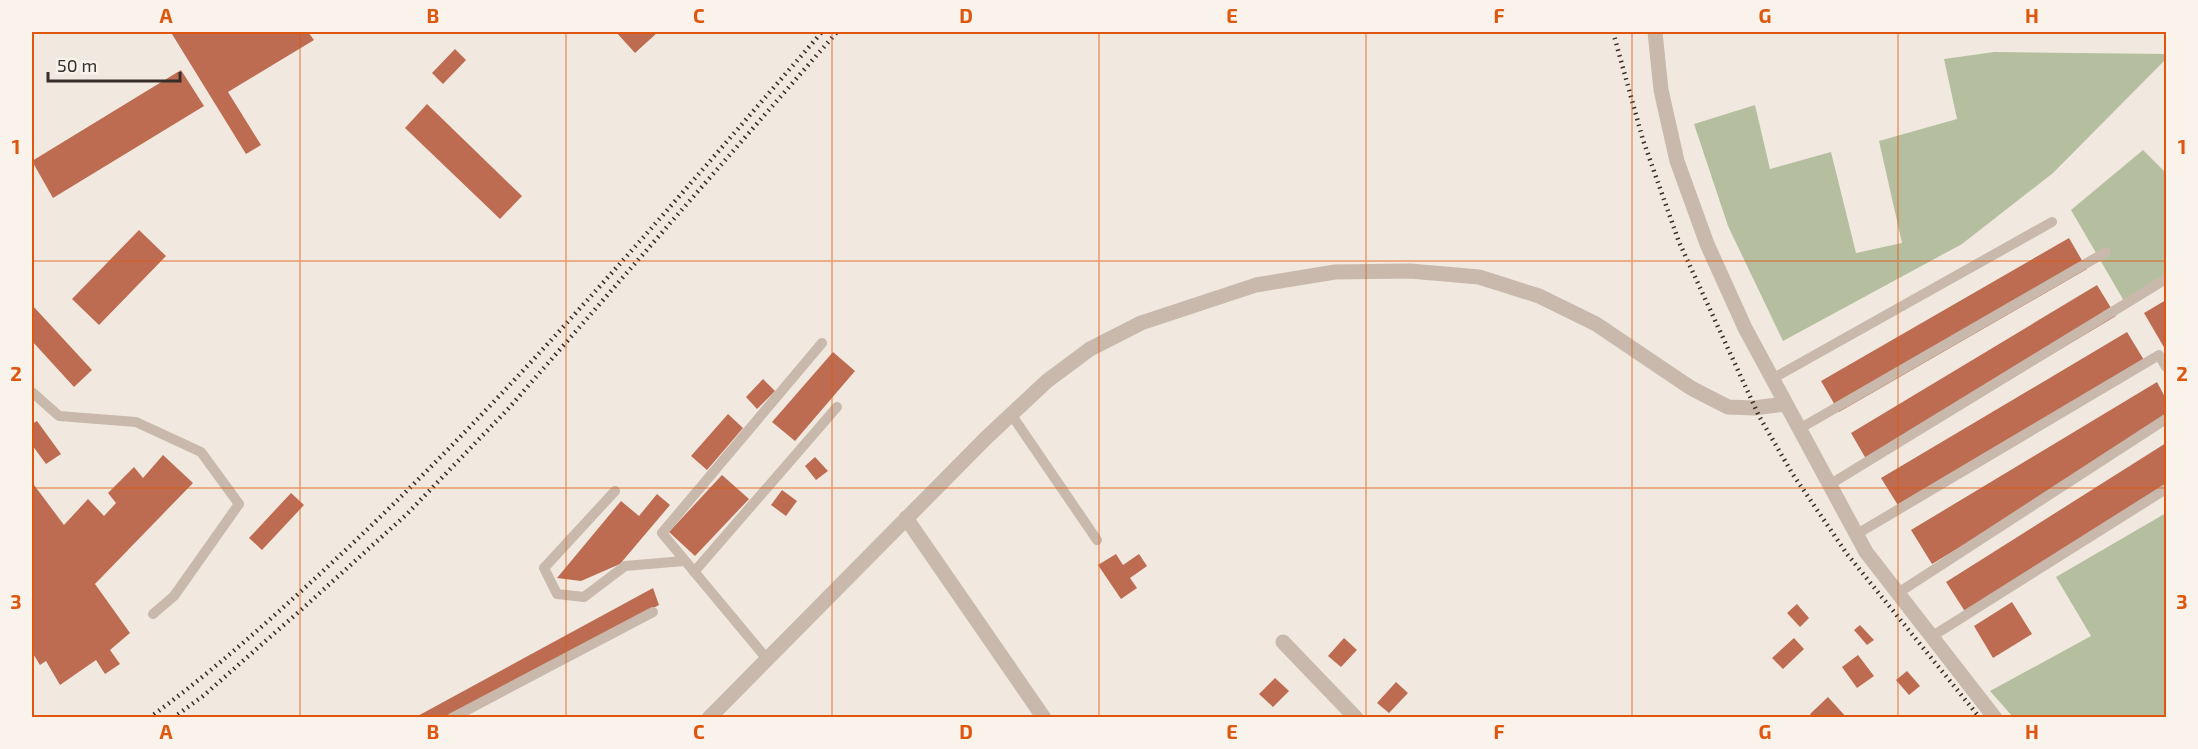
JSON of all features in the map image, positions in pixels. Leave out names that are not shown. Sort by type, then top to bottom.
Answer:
[{"type":"street","points":[[1655,32],[1661,90],[1677,161],[1707,244],[1745,328],[1866,552],[1995,717]]},
{"type":"street","points":[[709,717],[906,518],[1047,381],[1090,349],[1142,323],[1256,285],[1335,272],[1410,271],[1479,277],[1539,296],[1596,324],[1691,388],[1728,407],[1754,408],[1785,404]]},
{"type":"street","points":[[906,518],[1044,717]]},
{"type":"street","points":[[1283,642],[1356,717]]},
{"type":"lane","points":[[1772,379],[2052,222]]},
{"type":"lane","points":[[1799,429],[2106,252]]},
{"type":"lane","points":[[1829,485],[2166,279]]},
{"type":"lane","points":[[767,659],[662,533],[822,343]]},
{"type":"lane","points":[[1857,534],[2163,353],[2166,367]]},
{"type":"lane","points":[[32,392],[59,416],[136,422],[201,452],[239,504],[174,596],[153,614]]},
{"type":"lane","points":[[694,572],[837,407]]},
{"type":"lane","points":[[1011,414],[1097,540]]},
{"type":"lane","points":[[1898,593],[2166,419]]},
{"type":"lane","points":[[1932,637],[2166,489]]},
{"type":"lane","points":[[615,491],[544,568],[557,594],[584,597],[625,566],[684,561]]},
{"type":"lane","points":[[452,717],[653,612]]},
{"type":"green space","points":[[1994,52],[2166,54],[2166,59],[2053,173],[1962,244],[1783,341],[1728,226],[1694,124],[1755,105],[1770,169],[1831,152],[1856,253],[1902,243],[1879,141],[1957,119],[1944,59]]},
{"type":"green space","points":[[2143,150],[2166,173],[2166,277],[2124,301],[2071,210]]},
{"type":"green space","points":[[2166,513],[2166,717],[2013,717],[1990,691],[2091,636],[2056,577]]},
{"type":"building","points":[[176,32],[308,32],[314,40],[228,92],[261,145],[246,154],[172,34]]},
{"type":"building","points":[[616,32],[658,32],[635,53]]},
{"type":"building","points":[[455,49],[466,60],[443,84],[432,73]]},
{"type":"building","points":[[181,70],[204,106],[53,198],[32,161]]},
{"type":"building","points":[[427,104],[522,196],[500,219],[405,128]]},
{"type":"building","points":[[139,230],[166,256],[99,325],[72,299]]},
{"type":"building","points":[[2069,238],[2087,269],[1839,412],[1821,381]]},
{"type":"building","points":[[2097,285],[2116,316],[1869,464],[1851,433]]},
{"type":"building","points":[[2166,300],[2166,348],[2165,349],[2144,313]]},
{"type":"building","points":[[32,305],[92,370],[74,387],[32,341]]},
{"type":"building","points":[[2127,332],[2147,365],[1901,510],[1881,478]]},
{"type":"building","points":[[833,352],[855,371],[795,441],[772,422]]},
{"type":"building","points":[[763,379],[775,391],[757,409],[746,397]]},
{"type":"building","points":[[2157,382],[2166,399],[2166,423],[1932,564],[1911,530]]},
{"type":"building","points":[[728,414],[743,428],[707,470],[691,456]]},
{"type":"building","points":[[37,421],[61,454],[46,464],[32,445],[32,424]]},
{"type":"building","points":[[2166,443],[2166,487],[1966,613],[1946,582]]},
{"type":"building","points":[[163,455],[193,483],[95,584],[130,633],[110,650],[120,664],[105,674],[96,660],[60,685],[46,661],[40,665],[32,652],[32,487],[34,485],[64,525],[88,499],[104,516],[116,503],[108,493],[134,467],[143,478]]},
{"type":"building","points":[[815,457],[828,471],[816,480],[805,466]]},
{"type":"building","points":[[722,475],[749,499],[695,556],[669,532]]},
{"type":"building","points":[[782,490],[797,501],[786,516],[771,505]]},
{"type":"building","points":[[291,493],[304,505],[262,550],[249,538]]},
{"type":"building","points":[[657,494],[670,505],[620,564],[581,581],[557,578],[621,501],[639,516]]},
{"type":"building","points":[[1116,554],[1123,565],[1139,554],[1147,566],[1130,578],[1137,588],[1121,599],[1098,565]]},
{"type":"building","points":[[653,588],[659,605],[447,718],[414,718]]},
{"type":"building","points":[[2012,602],[2032,634],[1993,658],[1974,626]]},
{"type":"building","points":[[1797,604],[1809,618],[1800,627],[1787,613]]},
{"type":"building","points":[[1860,625],[1874,640],[1867,645],[1854,630]]},
{"type":"building","points":[[1344,638],[1357,650],[1341,667],[1328,656]]},
{"type":"building","points":[[1794,638],[1804,649],[1783,669],[1772,658]]},
{"type":"building","points":[[1858,655],[1874,676],[1857,688],[1842,667]]},
{"type":"building","points":[[1907,671],[1920,686],[1909,695],[1896,680]]},
{"type":"building","points":[[1275,678],[1289,691],[1273,707],[1259,694]]},
{"type":"building","points":[[1396,682],[1408,693],[1389,713],[1377,703]]},
{"type":"building","points":[[1828,697],[1847,718],[1813,718],[1810,714]]},
{"type":"railway","points":[[149,718],[222,661],[292,600],[402,496],[465,432],[646,235],[822,32]]},
{"type":"railway","points":[[173,718],[203,696],[407,514],[508,409],[837,32]]},
{"type":"railway","points":[[1613,32],[1643,140],[1679,242],[1759,416],[1792,473],[1847,554],[1980,718]]}]
